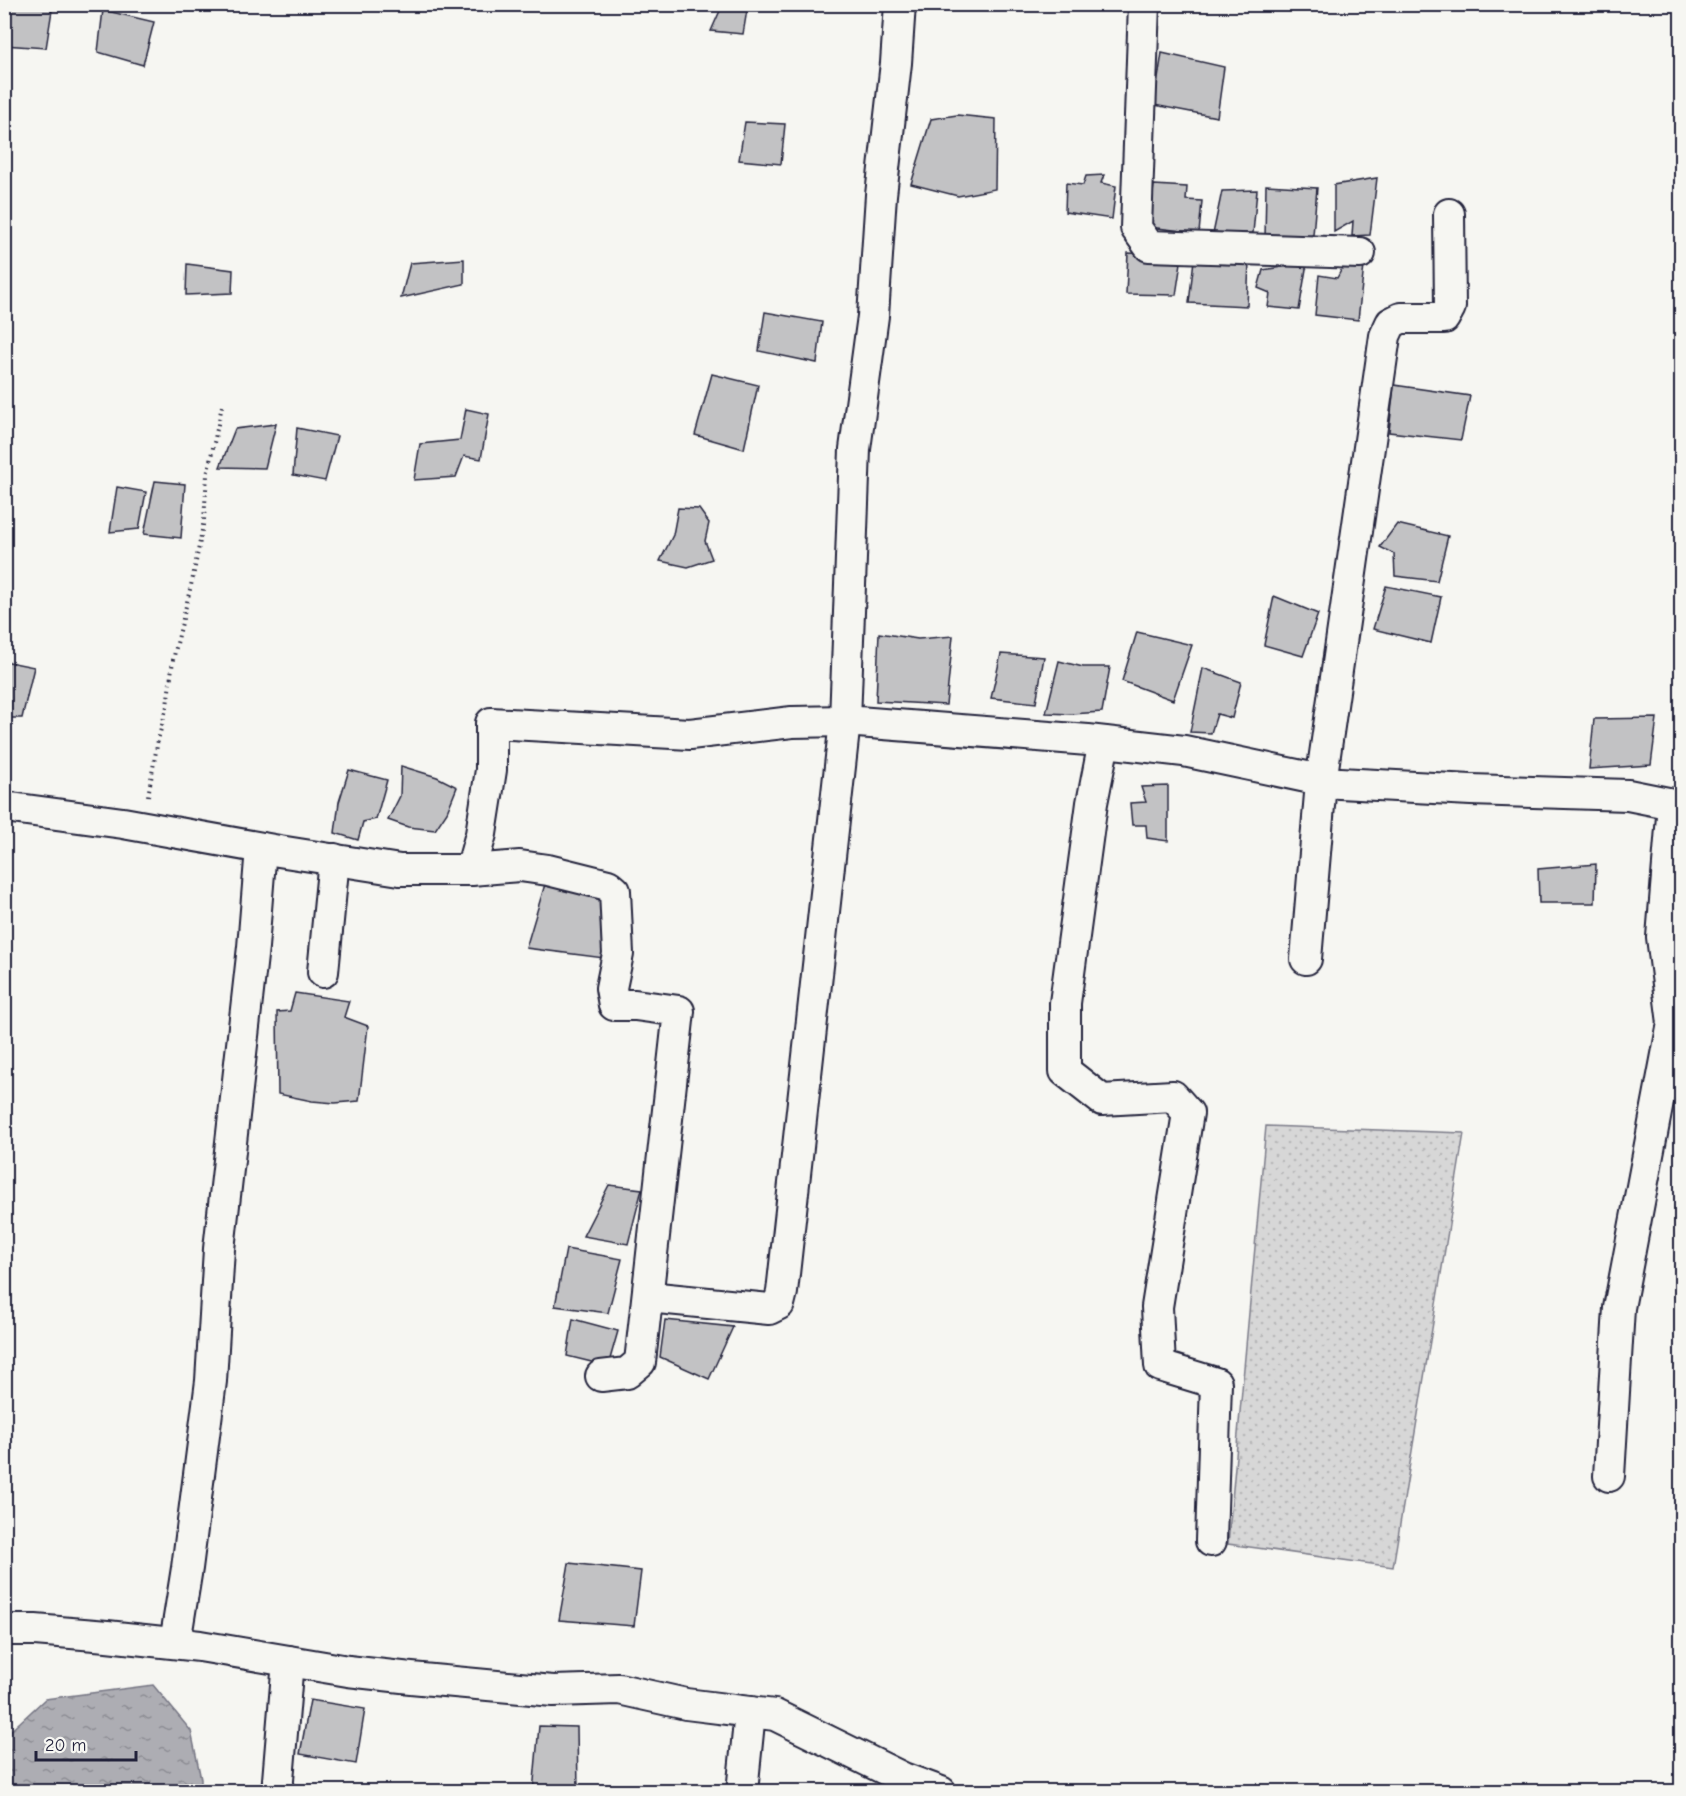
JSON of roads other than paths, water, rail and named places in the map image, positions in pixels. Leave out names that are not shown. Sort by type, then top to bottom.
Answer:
[{"type":"street","points":[[648,1297],[769,1309],[779,1304],[782,1292],[845,721],[855,449],[873,316],[881,195],[900,4]]},
{"type":"street","points":[[1144,4],[1136,228],[1149,246],[1360,253]]},
{"type":"street","points":[[1306,959],[1321,782],[1385,336],[1391,323],[1401,318],[1444,318],[1450,308],[1449,214]]},
{"type":"street","points":[[471,870],[491,770],[491,723],[690,734],[792,722],[845,721],[1104,742],[1184,751],[1316,779],[1321,782],[1628,795],[1673,804],[1662,937],[1677,1023],[1619,1308],[1609,1476]]},
{"type":"street","points":[[1104,742],[1092,803],[1065,1003],[1065,1071],[1102,1100],[1173,1096],[1188,1113],[1157,1307],[1160,1366],[1216,1383],[1211,1541]]},
{"type":"street","points":[[4,807],[143,826],[400,870],[471,870],[520,866],[548,870],[608,885],[615,891],[618,954],[611,988],[614,1005],[635,1005],[679,1011],[640,1362],[627,1373],[601,1376]]},
{"type":"street","points":[[175,1643],[211,1381],[219,1249],[253,947],[261,848]]},
{"type":"street","points":[[323,972],[334,859]]},
{"type":"street","points":[[4,1630],[55,1632],[175,1643],[369,1674],[553,1691],[619,1689],[686,1704],[775,1715],[903,1778],[941,1791]]},
{"type":"street","points":[[277,1791],[288,1661]]},
{"type":"street","points":[[742,1791],[750,1712]]},
{"type":"water","points":[[153,1685],[191,1731],[201,1779],[201,1791],[5,1791],[5,1736],[45,1699]]}]
